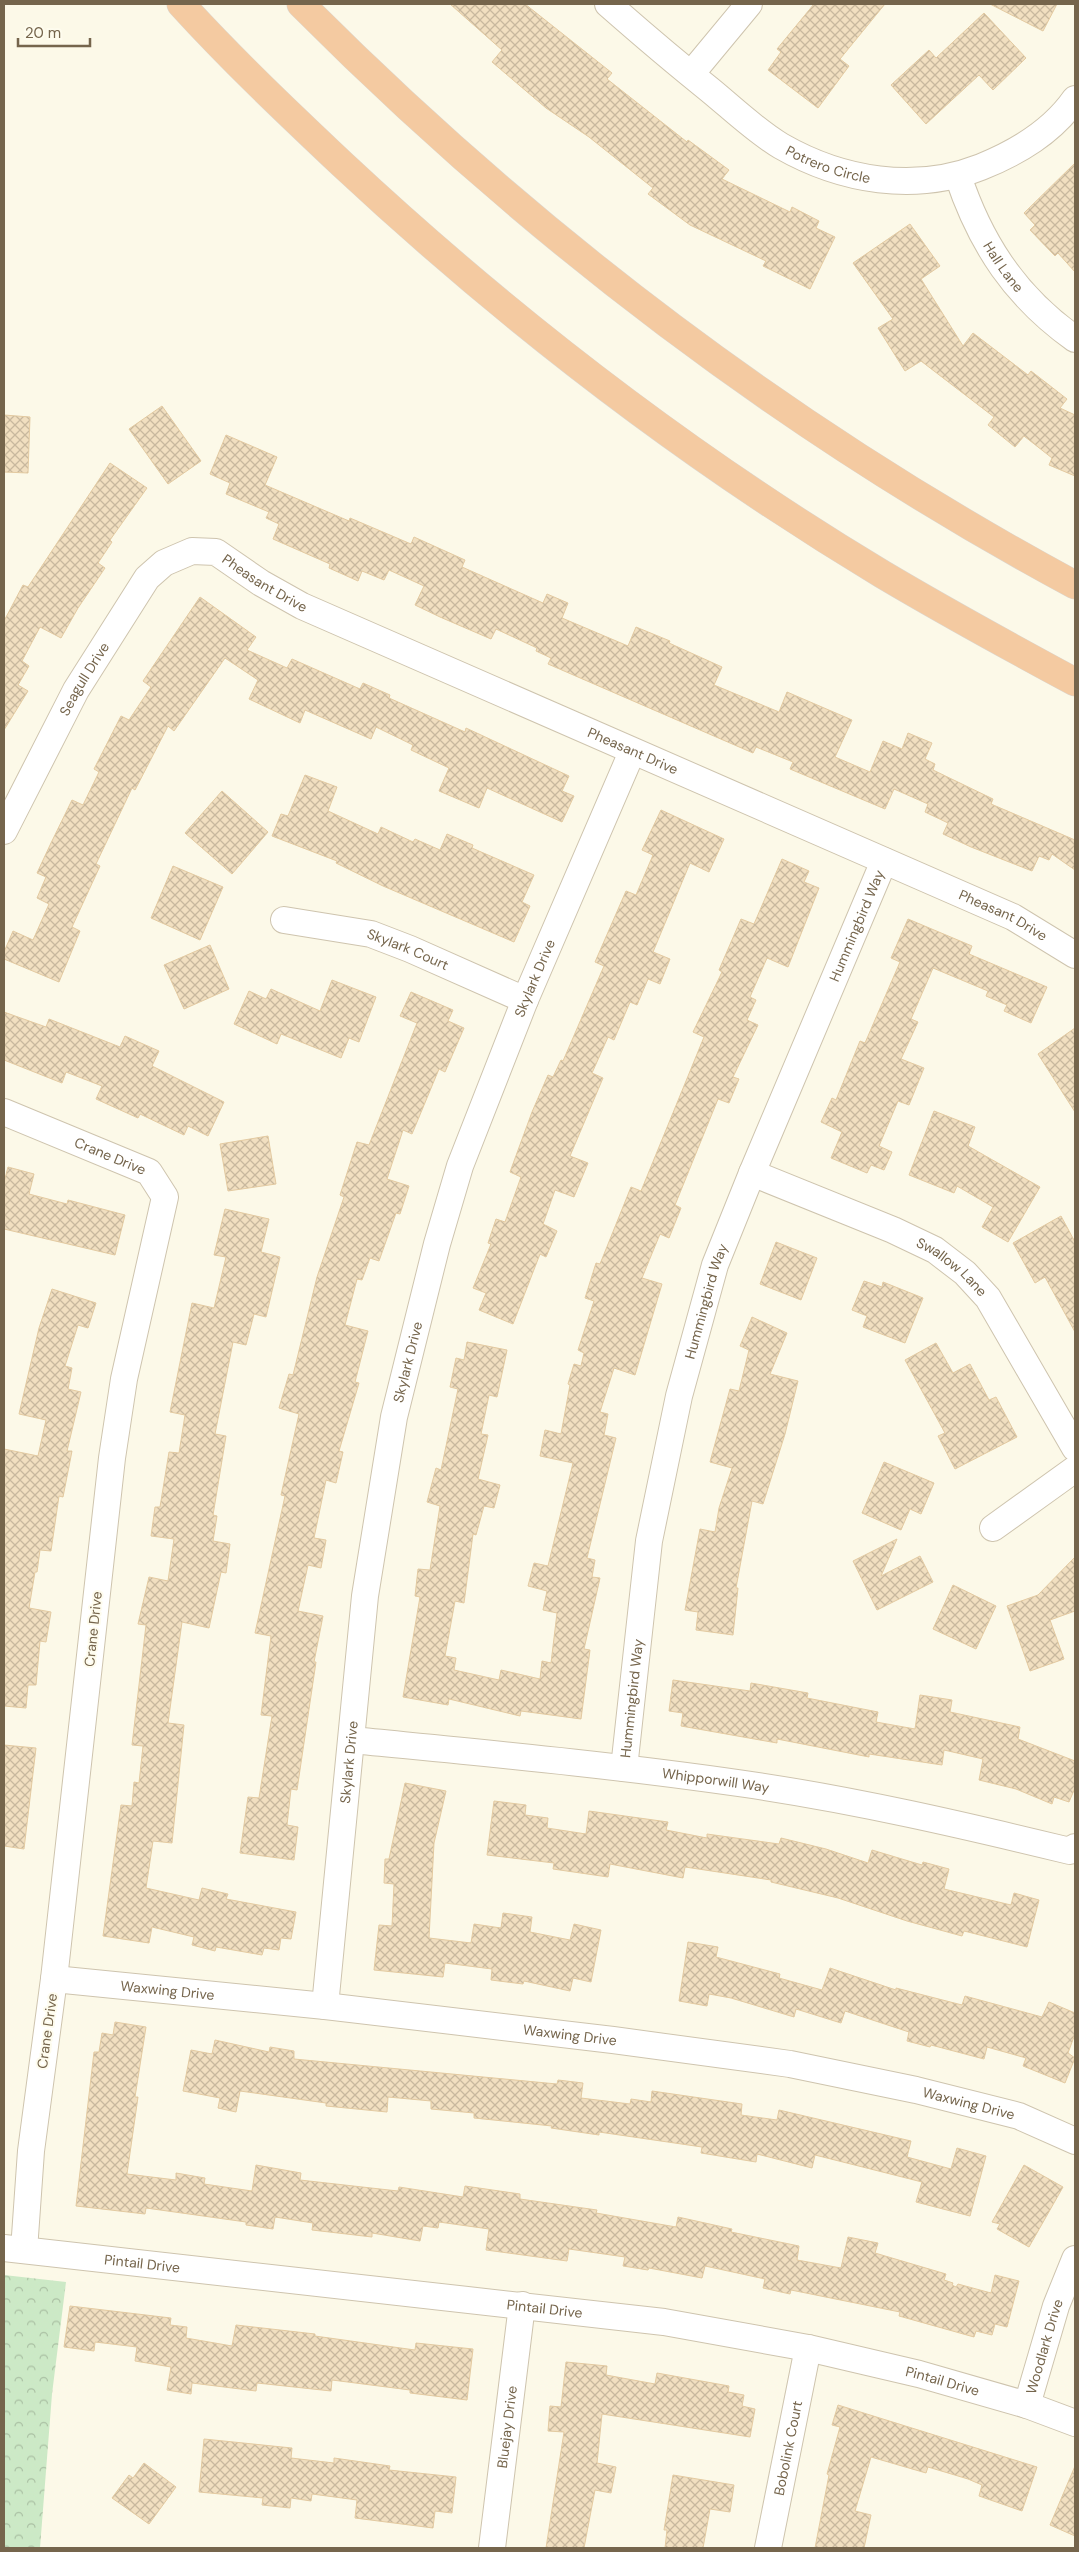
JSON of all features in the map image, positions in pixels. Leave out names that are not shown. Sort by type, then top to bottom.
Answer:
[{"type":"highway","points":[[181,4],[306,130],[396,214],[528,326],[652,420],[783,512],[881,574],[1075,682]]},
{"type":"highway","points":[[301,4],[358,62],[454,150],[582,259],[702,351],[831,441],[922,498],[1075,585]]},
{"type":"street","name":"Potrero Circle","points":[[608,4],[780,146],[822,166],[864,179],[922,182],[958,176],[1029,144],[1065,114],[1075,99]]},
{"type":"street","points":[[691,74],[749,4]]},
{"type":"street","name":"Hall Lane","points":[[958,176],[971,214],[989,249],[1021,292],[1056,325],[1075,339]]},
{"type":"street","name":"Pheasant Drive","points":[[192,551],[216,552],[261,583],[302,606],[632,752],[1013,917],[1075,955]]},
{"type":"street","name":"Seagull Drive","points":[[4,831],[76,690],[147,578],[164,563],[192,551]]},
{"type":"street","name":"Skylark Drive","points":[[325,2006],[365,1596],[394,1417],[437,1244],[460,1166],[525,1000],[632,752]]},
{"type":"street","name":"Hummingbird Way","points":[[624,1768],[649,1541],[679,1396],[715,1265],[884,861]]},
{"type":"street","name":"Skylark Court","points":[[284,920],[371,934],[410,949],[525,1000]]},
{"type":"street","name":"Crane Drive","points":[[4,1112],[149,1172],[165,1197],[124,1379],[112,1458],[54,1979],[31,2151],[14,2249]]},
{"type":"street","name":"Swallow Lane","points":[[752,1174],[893,1230],[935,1250],[965,1273],[988,1298],[1075,1448]]},
{"type":"street","points":[[993,1528],[1075,1469]]},
{"type":"street","name":"Whipporwill Way","points":[[352,1740],[624,1768],[746,1784],[852,1802],[1070,1851],[1075,1847]]},
{"type":"street","name":"Waxwing Drive","points":[[54,1979],[325,2006],[613,2040],[790,2064],[916,2090],[1019,2116],[1075,2141]]},
{"type":"street","name":"Pintail Drive","points":[[14,2249],[664,2322],[808,2348],[919,2374],[1027,2405],[1075,2423]]},
{"type":"street","name":"Woodlark Drive","points":[[1027,2405],[1056,2306],[1075,2259]]},
{"type":"street","name":"Bluejay Drive","points":[[492,2548],[522,2305]]},
{"type":"street","name":"Bobolink Court","points":[[768,2548],[808,2348]]},
{"type":"green space","points":[[4,2275],[66,2282],[52,2394],[40,2548],[4,2548]]},
{"type":"building","points":[[450,4],[525,4],[612,73],[607,79],[687,142],[688,140],[729,170],[722,179],[790,212],[792,207],[819,221],[816,228],[835,237],[810,289],[763,266],[766,261],[690,225],[648,194],[653,188],[589,137],[546,108],[492,62],[502,50]]},
{"type":"building","points":[[814,4],[885,4],[840,59],[849,66],[818,108],[768,70],[781,52],[777,49]]},
{"type":"building","points":[[990,4],[1057,4],[1043,31]]},
{"type":"building","points":[[984,13],[1026,58],[993,90],[979,75],[926,124],[891,85],[929,50],[936,58]]},
{"type":"building","points":[[1075,163],[1075,272],[1058,253],[1055,256],[1030,230],[1035,225],[1024,213]]},
{"type":"building","points":[[910,224],[940,266],[921,279],[963,346],[973,333],[1028,375],[1031,371],[1067,399],[1060,408],[1075,415],[1075,476],[1049,465],[1052,458],[1024,436],[1015,447],[988,425],[994,417],[921,361],[905,371],[878,328],[893,319],[853,263]]},
{"type":"building","points":[[162,406],[201,461],[168,484],[129,429]]},
{"type":"building","points":[[4,415],[30,417],[28,473],[4,472]]},
{"type":"building","points":[[226,435],[277,457],[265,485],[349,521],[350,518],[411,544],[414,537],[465,560],[462,567],[543,603],[547,594],[568,603],[562,618],[628,646],[636,627],[670,641],[669,643],[722,667],[714,685],[779,712],[787,692],[852,720],[835,757],[870,772],[883,741],[902,749],[908,733],[932,743],[925,759],[935,764],[933,770],[993,799],[991,804],[1075,840],[1075,870],[1052,854],[1049,860],[1039,856],[1032,871],[971,847],[943,834],[948,823],[925,812],[928,804],[894,789],[885,809],[790,769],[793,762],[756,747],[753,753],[548,664],[551,658],[536,651],[537,648],[496,629],[491,639],[440,617],[415,605],[424,586],[389,570],[384,580],[362,571],[358,581],[329,568],[330,564],[273,539],[279,524],[266,518],[269,512],[226,494],[230,483],[210,474]]},
{"type":"building","points":[[110,463],[147,488],[110,540],[112,542],[98,563],[105,568],[78,608],[61,638],[40,627],[22,661],[29,666],[18,685],[28,691],[4,730],[4,621],[23,585],[28,587]]},
{"type":"building","points":[[200,597],[256,637],[247,650],[287,668],[292,659],[360,689],[363,683],[390,695],[389,698],[465,732],[466,728],[569,776],[562,791],[574,796],[562,822],[487,788],[479,808],[439,791],[449,768],[411,750],[413,745],[376,727],[371,739],[305,710],[300,723],[249,699],[258,680],[225,658],[174,731],[168,726],[135,790],[132,788],[96,864],[100,866],[72,927],[80,931],[59,982],[4,959],[4,952],[13,931],[33,940],[49,904],[37,898],[46,877],[37,873],[51,843],[72,800],[83,805],[99,772],[94,769],[121,716],[129,720],[151,687],[143,681]]},
{"type":"building","points":[[305,775],[337,787],[328,811],[378,834],[381,827],[413,842],[415,839],[440,850],[447,834],[473,845],[472,848],[534,875],[522,902],[530,906],[514,942],[383,886],[336,863],[337,861],[272,836],[281,814],[288,816]]},
{"type":"building","points":[[222,791],[268,832],[232,874],[185,833]]},
{"type":"building","points":[[661,810],[724,839],[709,872],[690,863],[653,952],[670,959],[660,984],[648,979],[637,1005],[630,1002],[614,1040],[608,1037],[592,1073],[603,1078],[570,1156],[588,1163],[574,1197],[555,1190],[543,1224],[557,1231],[546,1257],[540,1254],[513,1324],[479,1310],[486,1293],[473,1288],[491,1244],[488,1243],[496,1219],[505,1222],[521,1177],[510,1172],[532,1112],[548,1075],[553,1077],[561,1060],[563,1061],[604,966],[595,962],[626,891],[636,895],[653,855],[642,850]]},
{"type":"building","points":[[782,859],[809,871],[804,882],[819,888],[788,967],[767,958],[750,997],[756,1000],[747,1020],[758,1025],[733,1077],[739,1079],[729,1103],[718,1099],[675,1205],[681,1208],[669,1238],[660,1234],[642,1278],[662,1284],[635,1375],[614,1368],[600,1412],[608,1414],[604,1435],[616,1438],[587,1558],[595,1560],[592,1577],[600,1578],[584,1649],[590,1650],[581,1719],[521,1711],[520,1716],[449,1699],[448,1705],[403,1697],[420,1597],[415,1596],[418,1569],[430,1570],[440,1506],[427,1502],[436,1468],[441,1470],[458,1389],[450,1387],[456,1358],[464,1360],[467,1342],[507,1350],[497,1397],[489,1395],[481,1434],[488,1435],[478,1479],[500,1485],[494,1508],[484,1506],[476,1535],[473,1534],[464,1603],[455,1601],[445,1656],[456,1658],[454,1670],[499,1680],[501,1670],[540,1679],[542,1661],[551,1663],[557,1613],[543,1610],[547,1591],[528,1586],[534,1563],[548,1566],[573,1463],[540,1456],[545,1430],[561,1434],[570,1385],[568,1384],[574,1364],[581,1366],[584,1353],[578,1350],[594,1301],[585,1298],[596,1263],[600,1264],[631,1187],[641,1191],[704,1037],[693,1032],[722,972],[719,970],[741,919],[754,924]]},
{"type":"building","points":[[173,866],[223,887],[200,940],[151,918]]},
{"type":"building","points":[[908,919],[972,946],[969,954],[1047,987],[1031,1023],[1004,1011],[1007,1005],[986,996],[988,991],[933,968],[911,1019],[918,1022],[901,1059],[924,1068],[909,1105],[898,1101],[879,1146],[892,1152],[884,1170],[871,1165],[867,1173],[831,1158],[842,1132],[821,1122],[832,1098],[836,1100],[860,1041],[865,1043],[900,962],[891,958]]},
{"type":"building","points":[[210,945],[229,989],[184,1009],[164,965]]},
{"type":"building","points":[[332,980],[376,997],[359,1042],[349,1038],[341,1058],[281,1034],[277,1044],[234,1024],[249,991],[266,999],[271,989],[320,1011]]},
{"type":"building","points":[[411,992],[453,1010],[448,1021],[464,1028],[445,1072],[439,1069],[412,1134],[403,1130],[387,1179],[409,1186],[400,1214],[396,1213],[379,1261],[370,1258],[362,1280],[357,1279],[345,1325],[368,1331],[355,1382],[359,1383],[339,1451],[343,1452],[336,1483],[326,1480],[314,1538],[326,1540],[321,1568],[308,1565],[298,1611],[323,1616],[314,1662],[316,1662],[297,1790],[291,1789],[287,1825],[298,1827],[294,1860],[240,1853],[248,1797],[259,1798],[272,1716],[261,1715],[271,1636],[255,1633],[285,1496],[281,1495],[299,1414],[279,1408],[289,1374],[293,1375],[317,1277],[344,1197],[340,1195],[357,1142],[369,1145],[417,1023],[400,1016]]},
{"type":"building","points":[[4,1012],[46,1027],[49,1019],[120,1047],[125,1036],[159,1051],[152,1066],[224,1102],[208,1136],[188,1126],[184,1135],[140,1114],[138,1118],[96,1099],[102,1086],[66,1072],[62,1083],[4,1060]]},
{"type":"building","points":[[1075,1028],[1075,1112],[1038,1054]]},
{"type":"building","points":[[934,1111],[975,1127],[968,1146],[1040,1187],[1008,1242],[982,1227],[993,1207],[957,1186],[954,1193],[909,1175]]},
{"type":"building","points":[[268,1136],[276,1184],[228,1191],[220,1144]]},
{"type":"building","points":[[8,1167],[34,1174],[29,1194],[67,1204],[68,1200],[125,1215],[115,1255],[4,1229],[4,1182]]},
{"type":"building","points":[[225,1209],[269,1219],[261,1252],[280,1257],[266,1317],[254,1314],[246,1345],[233,1342],[215,1434],[226,1436],[213,1515],[217,1516],[213,1541],[230,1544],[226,1573],[221,1572],[209,1628],[182,1622],[168,1723],[184,1725],[172,1843],[153,1841],[146,1888],[199,1900],[202,1888],[228,1894],[226,1899],[296,1912],[291,1939],[281,1938],[279,1950],[264,1948],[262,1955],[216,1947],[215,1951],[192,1945],[194,1937],[152,1927],[149,1943],[103,1936],[121,1805],[132,1806],[134,1782],[139,1783],[143,1746],[132,1745],[146,1625],[138,1624],[149,1577],[168,1581],[174,1539],[151,1536],[155,1507],[160,1507],[169,1452],[179,1453],[185,1415],[170,1412],[192,1303],[214,1308],[226,1257],[214,1255]]},
{"type":"building","points":[[1061,1216],[1075,1242],[1075,1332],[1045,1277],[1035,1283],[1013,1243]]},
{"type":"building","points":[[776,1242],[817,1258],[801,1300],[760,1284]]},
{"type":"building","points":[[864,1281],[882,1287],[883,1282],[923,1298],[905,1343],[863,1327],[867,1316],[852,1310]]},
{"type":"building","points":[[52,1289],[96,1303],[88,1328],[78,1325],[65,1366],[72,1368],[68,1389],[81,1392],[67,1451],[72,1451],[63,1497],[59,1496],[51,1551],[40,1550],[37,1572],[35,1572],[29,1608],[51,1612],[46,1642],[40,1641],[36,1685],[28,1685],[26,1708],[4,1706],[4,1449],[38,1456],[46,1420],[19,1414],[39,1328]]},
{"type":"building","points":[[752,1317],[787,1333],[770,1374],[798,1381],[785,1434],[763,1504],[752,1501],[736,1588],[738,1588],[733,1635],[696,1630],[698,1612],[685,1610],[700,1529],[715,1532],[719,1508],[732,1468],[710,1462],[730,1389],[739,1391],[749,1350],[740,1346]]},
{"type":"building","points":[[936,1343],[953,1373],[970,1364],[989,1400],[996,1397],[1017,1437],[955,1469],[938,1436],[945,1433],[905,1360]]},
{"type":"building","points":[[884,1462],[934,1483],[921,1514],[910,1509],[901,1530],[862,1513]]},
{"type":"building","points":[[897,1539],[881,1576],[920,1556],[933,1582],[877,1610],[853,1561]]},
{"type":"building","points":[[1075,1557],[1075,1611],[1050,1620],[1064,1659],[1030,1671],[1007,1606],[1038,1595]]},
{"type":"building","points":[[953,1585],[996,1606],[976,1649],[933,1629]]},
{"type":"building","points":[[673,1680],[750,1691],[751,1683],[808,1693],[807,1698],[878,1712],[876,1722],[915,1729],[920,1695],[952,1700],[950,1712],[1020,1727],[1018,1739],[1075,1761],[1075,1788],[1069,1802],[1054,1797],[1052,1804],[1016,1789],[979,1780],[983,1759],[944,1750],[942,1765],[869,1754],[869,1757],[777,1739],[777,1743],[681,1726],[683,1713],[669,1711]]},
{"type":"building","points":[[4,1745],[36,1748],[24,1849],[4,1846]]},
{"type":"building","points":[[405,1783],[446,1791],[434,1843],[429,1938],[471,1943],[474,1924],[501,1928],[503,1913],[532,1917],[530,1932],[570,1940],[574,1924],[601,1930],[591,1982],[573,1978],[570,1991],[524,1981],[523,1984],[491,1980],[492,1969],[445,1963],[443,1977],[374,1970],[379,1925],[392,1926],[394,1884],[384,1883],[385,1859],[389,1859]]},
{"type":"building","points":[[494,1801],[526,1805],[525,1815],[548,1818],[547,1828],[586,1834],[589,1811],[668,1822],[666,1830],[707,1838],[707,1834],[779,1844],[781,1838],[826,1849],[868,1863],[872,1850],[922,1865],[923,1862],[949,1869],[944,1889],[1011,1905],[1014,1893],[1039,1900],[1027,1947],[964,1931],[962,1936],[907,1921],[838,1898],[771,1882],[771,1880],[685,1867],[683,1878],[610,1864],[608,1877],[553,1869],[554,1863],[487,1855]]},
{"type":"building","points":[[688,1942],[718,1947],[716,1957],[780,1974],[779,1978],[822,1990],[830,1968],[896,1990],[896,1988],[962,2005],[965,1996],[1042,2017],[1049,2002],[1075,2013],[1075,2034],[1068,2053],[1075,2058],[1065,2083],[1023,2066],[1026,2058],[987,2047],[984,2059],[931,2045],[930,2047],[907,2041],[909,2032],[845,2011],[841,2023],[796,2009],[794,2017],[731,1998],[709,1994],[707,2006],[679,2001]]},
{"type":"building","points":[[115,2022],[146,2027],[135,2097],[138,2097],[127,2174],[176,2180],[176,2173],[205,2178],[204,2184],[252,2191],[256,2165],[301,2173],[300,2180],[398,2191],[399,2187],[463,2197],[465,2186],[520,2194],[520,2199],[597,2210],[596,2213],[676,2227],[678,2217],[732,2229],[731,2232],[799,2246],[797,2260],[841,2268],[848,2237],[878,2243],[875,2253],[946,2274],[944,2280],[953,2283],[952,2285],[956,2287],[958,2284],[991,2293],[995,2275],[1019,2281],[1007,2327],[995,2324],[992,2335],[976,2331],[974,2337],[899,2316],[900,2312],[791,2290],[790,2294],[763,2288],[765,2279],[705,2266],[702,2278],[649,2268],[648,2270],[623,2266],[625,2257],[569,2249],[567,2261],[486,2250],[489,2229],[439,2222],[438,2228],[423,2226],[420,2241],[372,2233],[372,2237],[312,2230],[313,2223],[275,2217],[273,2229],[246,2225],[246,2222],[146,2208],[145,2214],[76,2206],[94,2052],[99,2052],[102,2033],[113,2035]]},
{"type":"building","points":[[215,2040],[269,2052],[270,2047],[294,2051],[294,2059],[557,2084],[558,2080],[583,2083],[581,2098],[630,2104],[631,2099],[651,2102],[652,2091],[742,2104],[741,2115],[777,2120],[779,2110],[911,2141],[907,2157],[951,2169],[957,2148],[986,2156],[970,2216],[916,2202],[922,2182],[815,2155],[812,2168],[757,2154],[756,2162],[701,2153],[702,2147],[599,2132],[599,2135],[551,2128],[552,2126],[474,2118],[474,2113],[431,2109],[431,2101],[388,2097],[387,2112],[326,2106],[326,2103],[240,2091],[236,2112],[218,2108],[220,2098],[183,2091],[191,2050],[212,2054]]},
{"type":"building","points":[[1024,2165],[1063,2187],[1029,2247],[997,2229],[1000,2224],[992,2222]]},
{"type":"building","points":[[70,2306],[171,2318],[170,2325],[187,2327],[186,2338],[232,2346],[236,2325],[315,2334],[315,2336],[415,2350],[416,2343],[473,2349],[467,2400],[410,2393],[410,2390],[332,2380],[331,2391],[257,2383],[256,2391],[192,2383],[191,2394],[167,2390],[171,2367],[135,2361],[137,2347],[95,2342],[94,2351],[64,2347]]},
{"type":"building","points":[[566,2362],[607,2366],[606,2375],[655,2384],[657,2373],[729,2386],[728,2392],[744,2395],[742,2406],[755,2409],[750,2437],[602,2414],[597,2463],[616,2467],[611,2493],[595,2490],[584,2548],[546,2548],[564,2432],[548,2431],[550,2406],[561,2407]]},
{"type":"building","points":[[838,2405],[1037,2467],[1022,2511],[979,2496],[982,2485],[968,2479],[928,2467],[926,2473],[871,2457],[855,2511],[871,2515],[864,2548],[815,2548],[829,2475],[827,2474],[840,2427],[832,2425]]},
{"type":"building","points":[[204,2439],[292,2448],[291,2458],[334,2463],[334,2458],[390,2466],[389,2470],[456,2477],[452,2513],[435,2511],[433,2528],[355,2518],[357,2500],[312,2494],[311,2501],[291,2498],[290,2508],[262,2505],[263,2498],[199,2492]]},
{"type":"building","points":[[144,2463],[176,2487],[149,2524],[112,2498],[129,2475],[133,2478]]},
{"type":"building","points":[[1075,2466],[1075,2536],[1050,2525]]},
{"type":"building","points":[[673,2475],[734,2485],[730,2512],[710,2509],[703,2548],[665,2548],[667,2530],[664,2530]]}]
